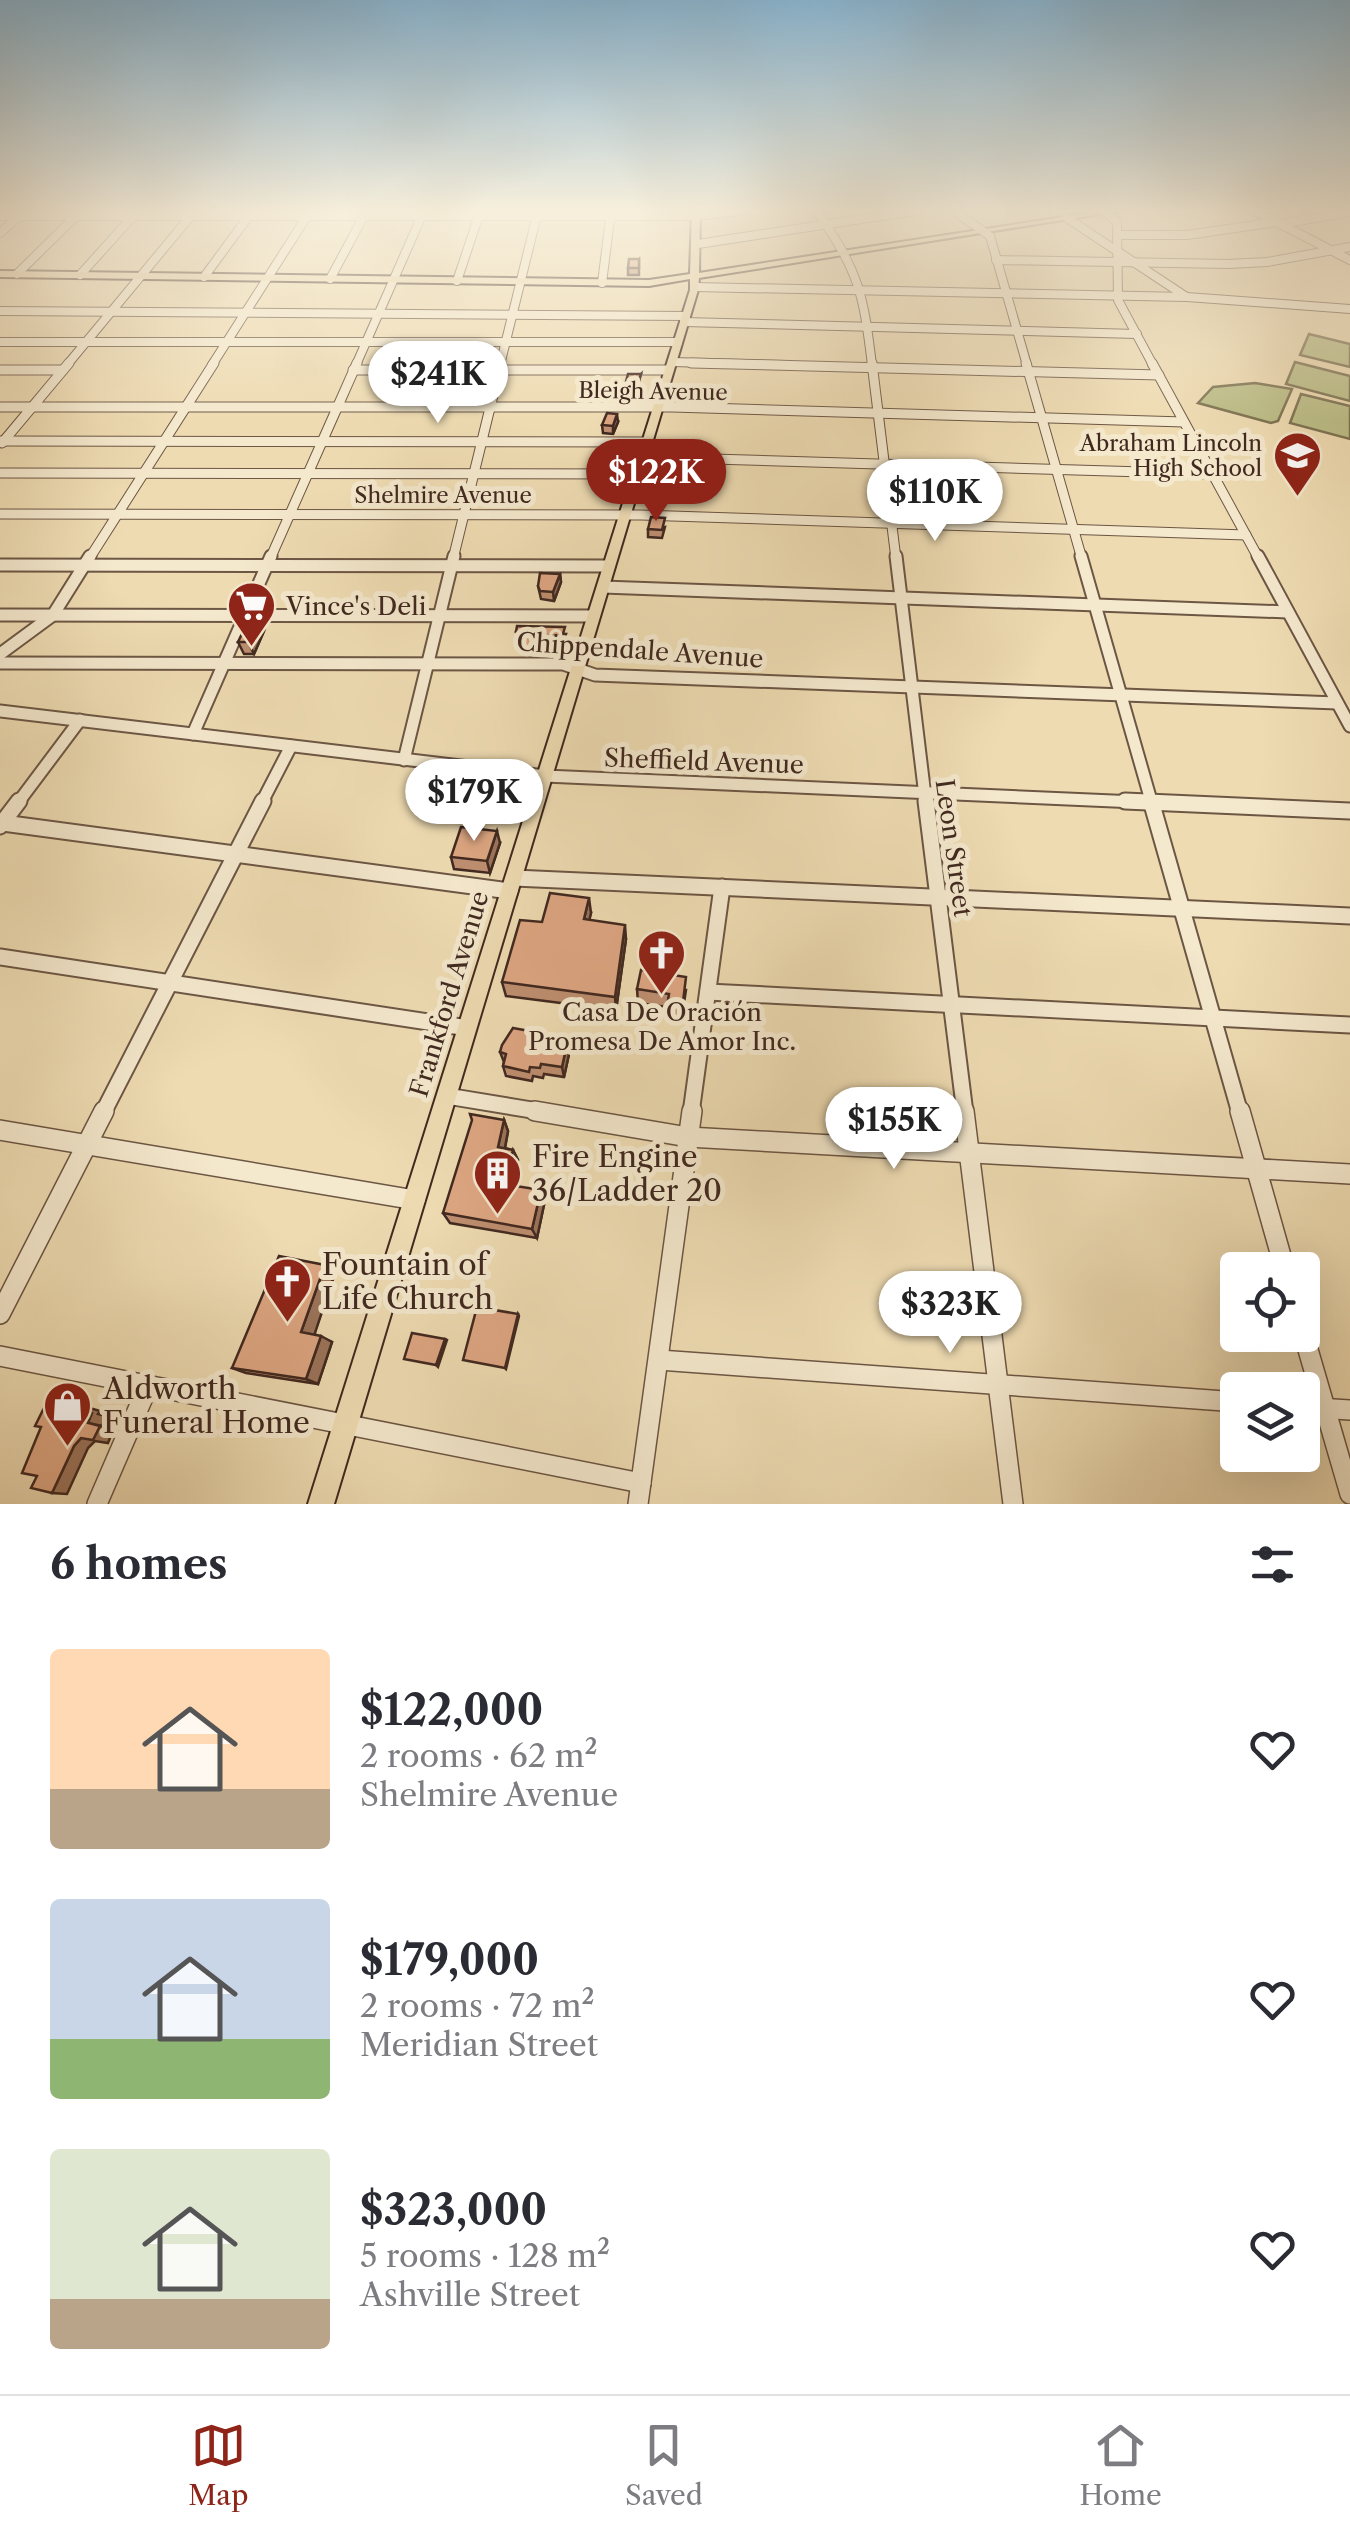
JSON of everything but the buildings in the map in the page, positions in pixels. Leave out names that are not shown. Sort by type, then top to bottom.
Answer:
[{"type":"main road","points":[[469,281],[700,281]]},
{"type":"main road","name":"Frankford Avenue","points":[[322,1504],[696,282]]},
{"type":"street","points":[[2,443],[138,281]]},
{"type":"street","points":[[0,654],[53,615],[266,281]]},
{"type":"street","points":[[194,734],[393,281]]},
{"type":"street","name":"Leon Street","points":[[857,281],[1013,1504]]},
{"type":"street","points":[[1002,281],[1280,1252]]},
{"type":"street","points":[[1118,281],[1118,295],[1137,334],[1350,726]]},
{"type":"street","points":[[1163,281],[1187,297]]},
{"type":"street","points":[[404,760],[521,282]]},
{"type":"street","points":[[696,282],[1187,297],[1350,310]]},
{"type":"street","points":[[0,311],[513,315],[1137,334]]},
{"type":"street","points":[[0,342],[678,342]]},
{"type":"street","points":[[353,370],[671,366],[1159,376]]},
{"type":"street","points":[[0,370],[63,370]]},
{"type":"street","name":"Bleigh Avenue","points":[[0,407],[658,407],[1184,422]]},
{"type":"street","points":[[2,443],[648,442]]},
{"type":"street","points":[[643,457],[1212,474]]},
{"type":"street","points":[[0,473],[638,474]]},
{"type":"street","name":"Shelmire Avenue","points":[[0,514],[625,515],[1246,534]]},
{"type":"street","points":[[0,565],[610,566]]},
{"type":"street","points":[[603,587],[1288,612]]},
{"type":"street","points":[[0,615],[594,616]]},
{"type":"street","name":"Chippendale Avenue","points":[[0,663],[563,664],[599,675],[1337,703]]},
{"type":"street","name":"Sheffield Avenue","points":[[0,710],[545,776],[1350,811]]},
{"type":"street","points":[[80,720],[2,824],[512,884],[722,887],[1350,916]]},
{"type":"street","points":[[0,1314],[290,746]]},
{"type":"street","points":[[0,1356],[346,1425],[640,1493],[722,887]]},
{"type":"street","points":[[0,957],[468,1028]]},
{"type":"street","points":[[708,992],[1350,1025]]},
{"type":"street","points":[[446,1096],[688,1137],[1350,1174]]},
{"type":"street","points":[[0,1130],[414,1200]]},
{"type":"street","points":[[1309,1352],[1350,1494]]},
{"type":"street","points":[[659,1360],[1220,1401]]},
{"type":"street","points":[[97,1504],[148,1386]]},
{"type":"street","points":[[1320,1408],[1350,1410]]},
{"type":"green space","points":[[1309,334],[1350,344],[1350,367],[1300,355]]},
{"type":"green space","points":[[1295,362],[1350,376],[1350,401],[1286,384]]},
{"type":"green space","points":[[1255,383],[1292,389],[1278,421],[1271,423],[1198,403],[1213,387]]},
{"type":"green space","points":[[1301,394],[1350,406],[1350,439],[1290,423]]},
{"type":"place","name":"Abraham Lincoln High School","points":[[1297,498]]},
{"type":"place","name":"Vince's Deli","points":[[251,648]]},
{"type":"place","name":"Casa De Oración Promesa De Amor Inc.","points":[[662,996]]},
{"type":"place","name":"Fire Engine 36/Ladder 20","points":[[497,1216]]},
{"type":"place","name":"Fountain of Life Church","points":[[287,1324]]},
{"type":"place","name":"Aldworth Funeral Home","points":[[68,1448]]}]
